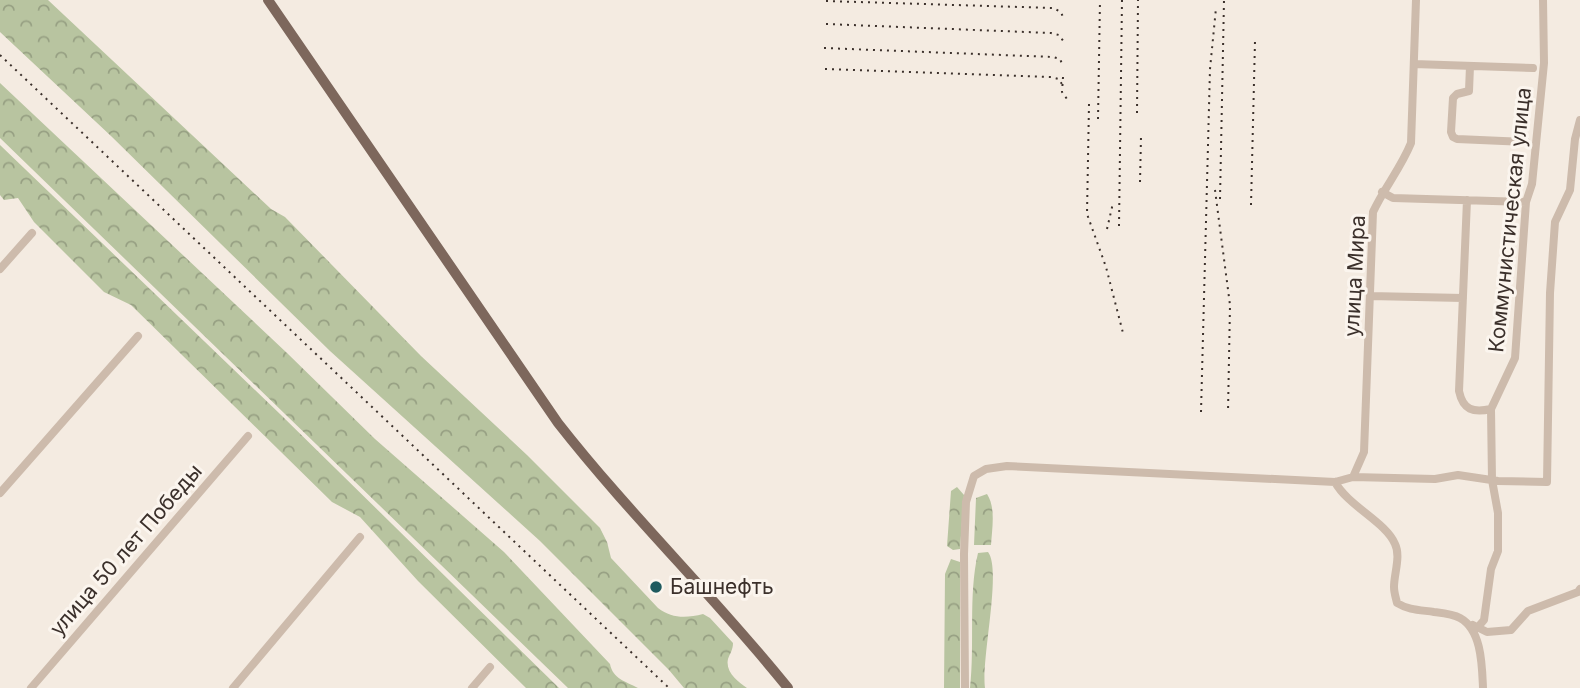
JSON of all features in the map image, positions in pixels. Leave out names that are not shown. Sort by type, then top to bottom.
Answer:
[{"type":"main road","points":[[268,0],[558,423],[600,475],[688,571],[788,688]]},
{"type":"street","name":"улица Мира","points":[[1353,477],[1364,452],[1373,212],[1382,192],[1404,161],[1411,143],[1416,0]]},
{"type":"street","name":"Коммунистическая улица","points":[[1478,627],[1484,620],[1491,569],[1498,551],[1498,513],[1492,480],[1491,409],[1516,358],[1526,202],[1532,184],[1544,63],[1543,0]]},
{"type":"street","points":[[1414,64],[1533,68]]},
{"type":"street","points":[[1471,66],[1469,91],[1453,98],[1453,137],[1526,142]]},
{"type":"street","points":[[965,688],[964,554],[967,502],[974,476],[986,469],[1007,466],[1335,482],[1353,477],[1435,479],[1458,475],[1492,480],[1548,482],[1550,293],[1555,222],[1570,190],[1575,139],[1580,120]]},
{"type":"street","points":[[1382,192],[1393,198],[1526,202]]},
{"type":"street","points":[[1467,200],[1459,391],[1461,401],[1467,408],[1477,412],[1491,409]]},
{"type":"street","points":[[0,269],[32,233]]},
{"type":"street","points":[[1370,296],[1463,298]]},
{"type":"street","points":[[0,493],[138,336]]},
{"type":"street","name":"улица 50 лет Победы","points":[[31,688],[248,436]]},
{"type":"street","points":[[1335,482],[1341,492],[1379,525],[1395,544],[1394,589],[1397,603],[1405,608],[1462,618],[1487,632],[1511,631],[1528,611],[1580,589]]},
{"type":"street","points":[[233,688],[360,537]]},
{"type":"street","points":[[1462,618],[1473,632],[1480,652],[1484,687]]},
{"type":"street","points":[[472,688],[490,667]]},
{"type":"green space","points":[[0,0],[48,0],[271,209],[285,217],[421,356],[600,528],[611,558],[658,608],[674,616],[703,614],[710,618],[733,643],[728,668],[736,680],[747,688],[684,688],[540,541],[330,351],[111,136],[0,32]]},
{"type":"green space","points":[[0,83],[375,439],[504,552],[610,664],[617,676],[638,688],[568,688],[0,138]]},
{"type":"green space","points":[[0,145],[280,414],[559,688],[526,688],[418,581],[360,517],[332,502],[131,305],[104,292],[34,222],[18,198],[4,200],[0,195]]},
{"type":"green space","points":[[957,487],[964,495],[960,549],[953,550],[947,546],[951,491]]},
{"type":"green space","points":[[987,494],[992,512],[991,545],[974,545],[976,498]]},
{"type":"green space","points":[[988,552],[993,577],[985,688],[970,688],[975,569],[978,553]]},
{"type":"green space","points":[[951,559],[960,562],[960,688],[944,688],[945,574]]},
{"type":"railway","points":[[1098,119],[1100,0]]},
{"type":"railway","points":[[1119,226],[1122,0]]},
{"type":"railway","points":[[1137,113],[1138,0]]},
{"type":"railway","points":[[1220,199],[1224,0]]},
{"type":"railway","points":[[826,1],[1053,8],[1061,12],[1064,20]]},
{"type":"railway","points":[[1201,412],[1210,69],[1216,8]]},
{"type":"railway","points":[[826,24],[1051,33],[1059,35],[1064,42]]},
{"type":"railway","points":[[1251,205],[1255,41]]},
{"type":"railway","points":[[824,48],[1053,57],[1060,59],[1063,66]]},
{"type":"railway","points":[[0,55],[669,688]]},
{"type":"railway","points":[[825,69],[1051,77],[1059,79],[1063,86]]},
{"type":"railway","points":[[1063,77],[1062,92],[1067,99]]},
{"type":"railway","points":[[1089,104],[1087,214],[1106,267],[1123,333]]},
{"type":"railway","points":[[1140,182],[1141,137]]},
{"type":"railway","points":[[1215,190],[1230,305],[1228,412]]},
{"type":"railway","points":[[1107,229],[1113,203]]},
{"type":"place","name":"Башнефть","points":[[656,587]]}]
